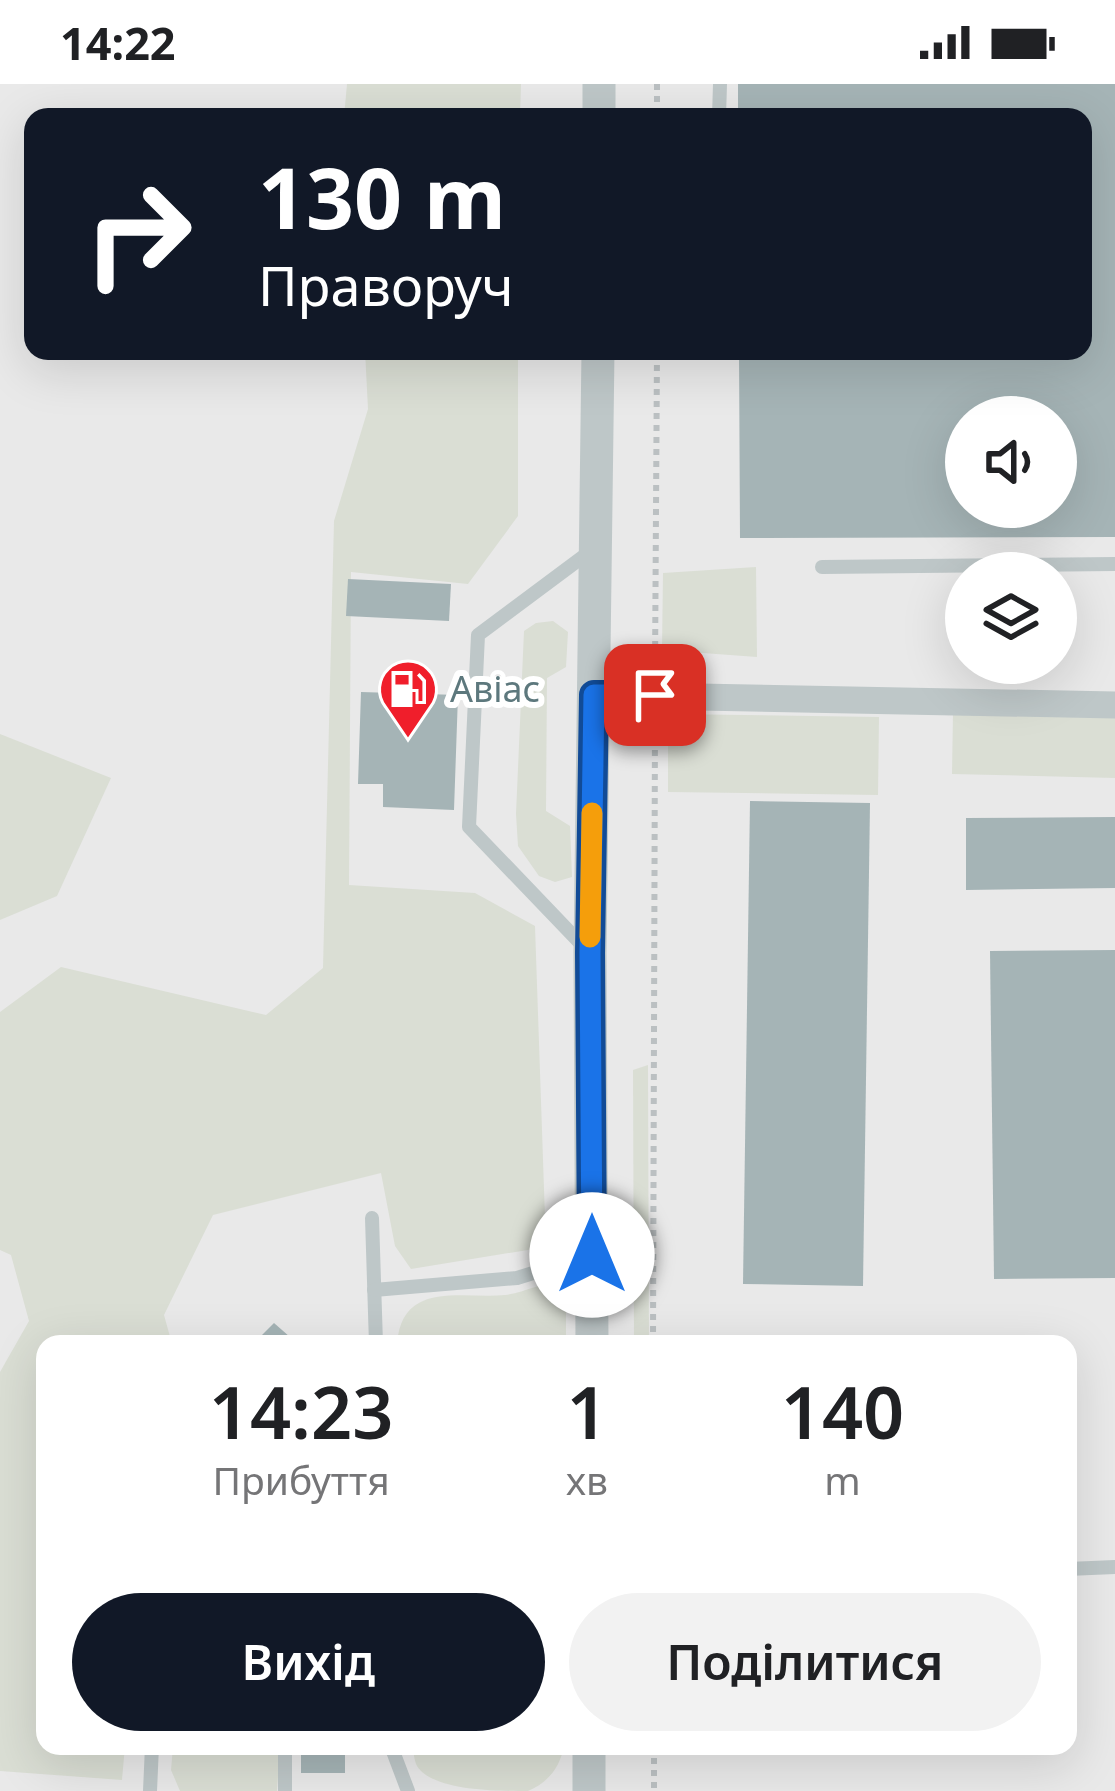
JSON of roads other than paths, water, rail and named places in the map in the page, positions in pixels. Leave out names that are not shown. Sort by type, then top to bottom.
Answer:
[{"type":"street","points":[[592,1335],[590,953],[598,360]]},
{"type":"street","points":[[594,695],[1115,705]]},
{"type":"street","points":[[589,1755],[589,1791]]},
{"type":"lane","points":[[590,953],[470,826],[478,635],[596,547]]},
{"type":"lane","points":[[822,567],[1115,564]]},
{"type":"lane","points":[[373,1218],[376,1335]]},
{"type":"lane","points":[[374,1290],[517,1278],[592,1255]]},
{"type":"lane","points":[[1077,1569],[1115,1567]]},
{"type":"lane","points":[[150,1791],[152,1755]]},
{"type":"lane","points":[[285,1755],[285,1791]]},
{"type":"lane","points":[[395,1755],[408,1791]]},
{"type":"place","name":"Авіас","points":[[408,740]]}]
